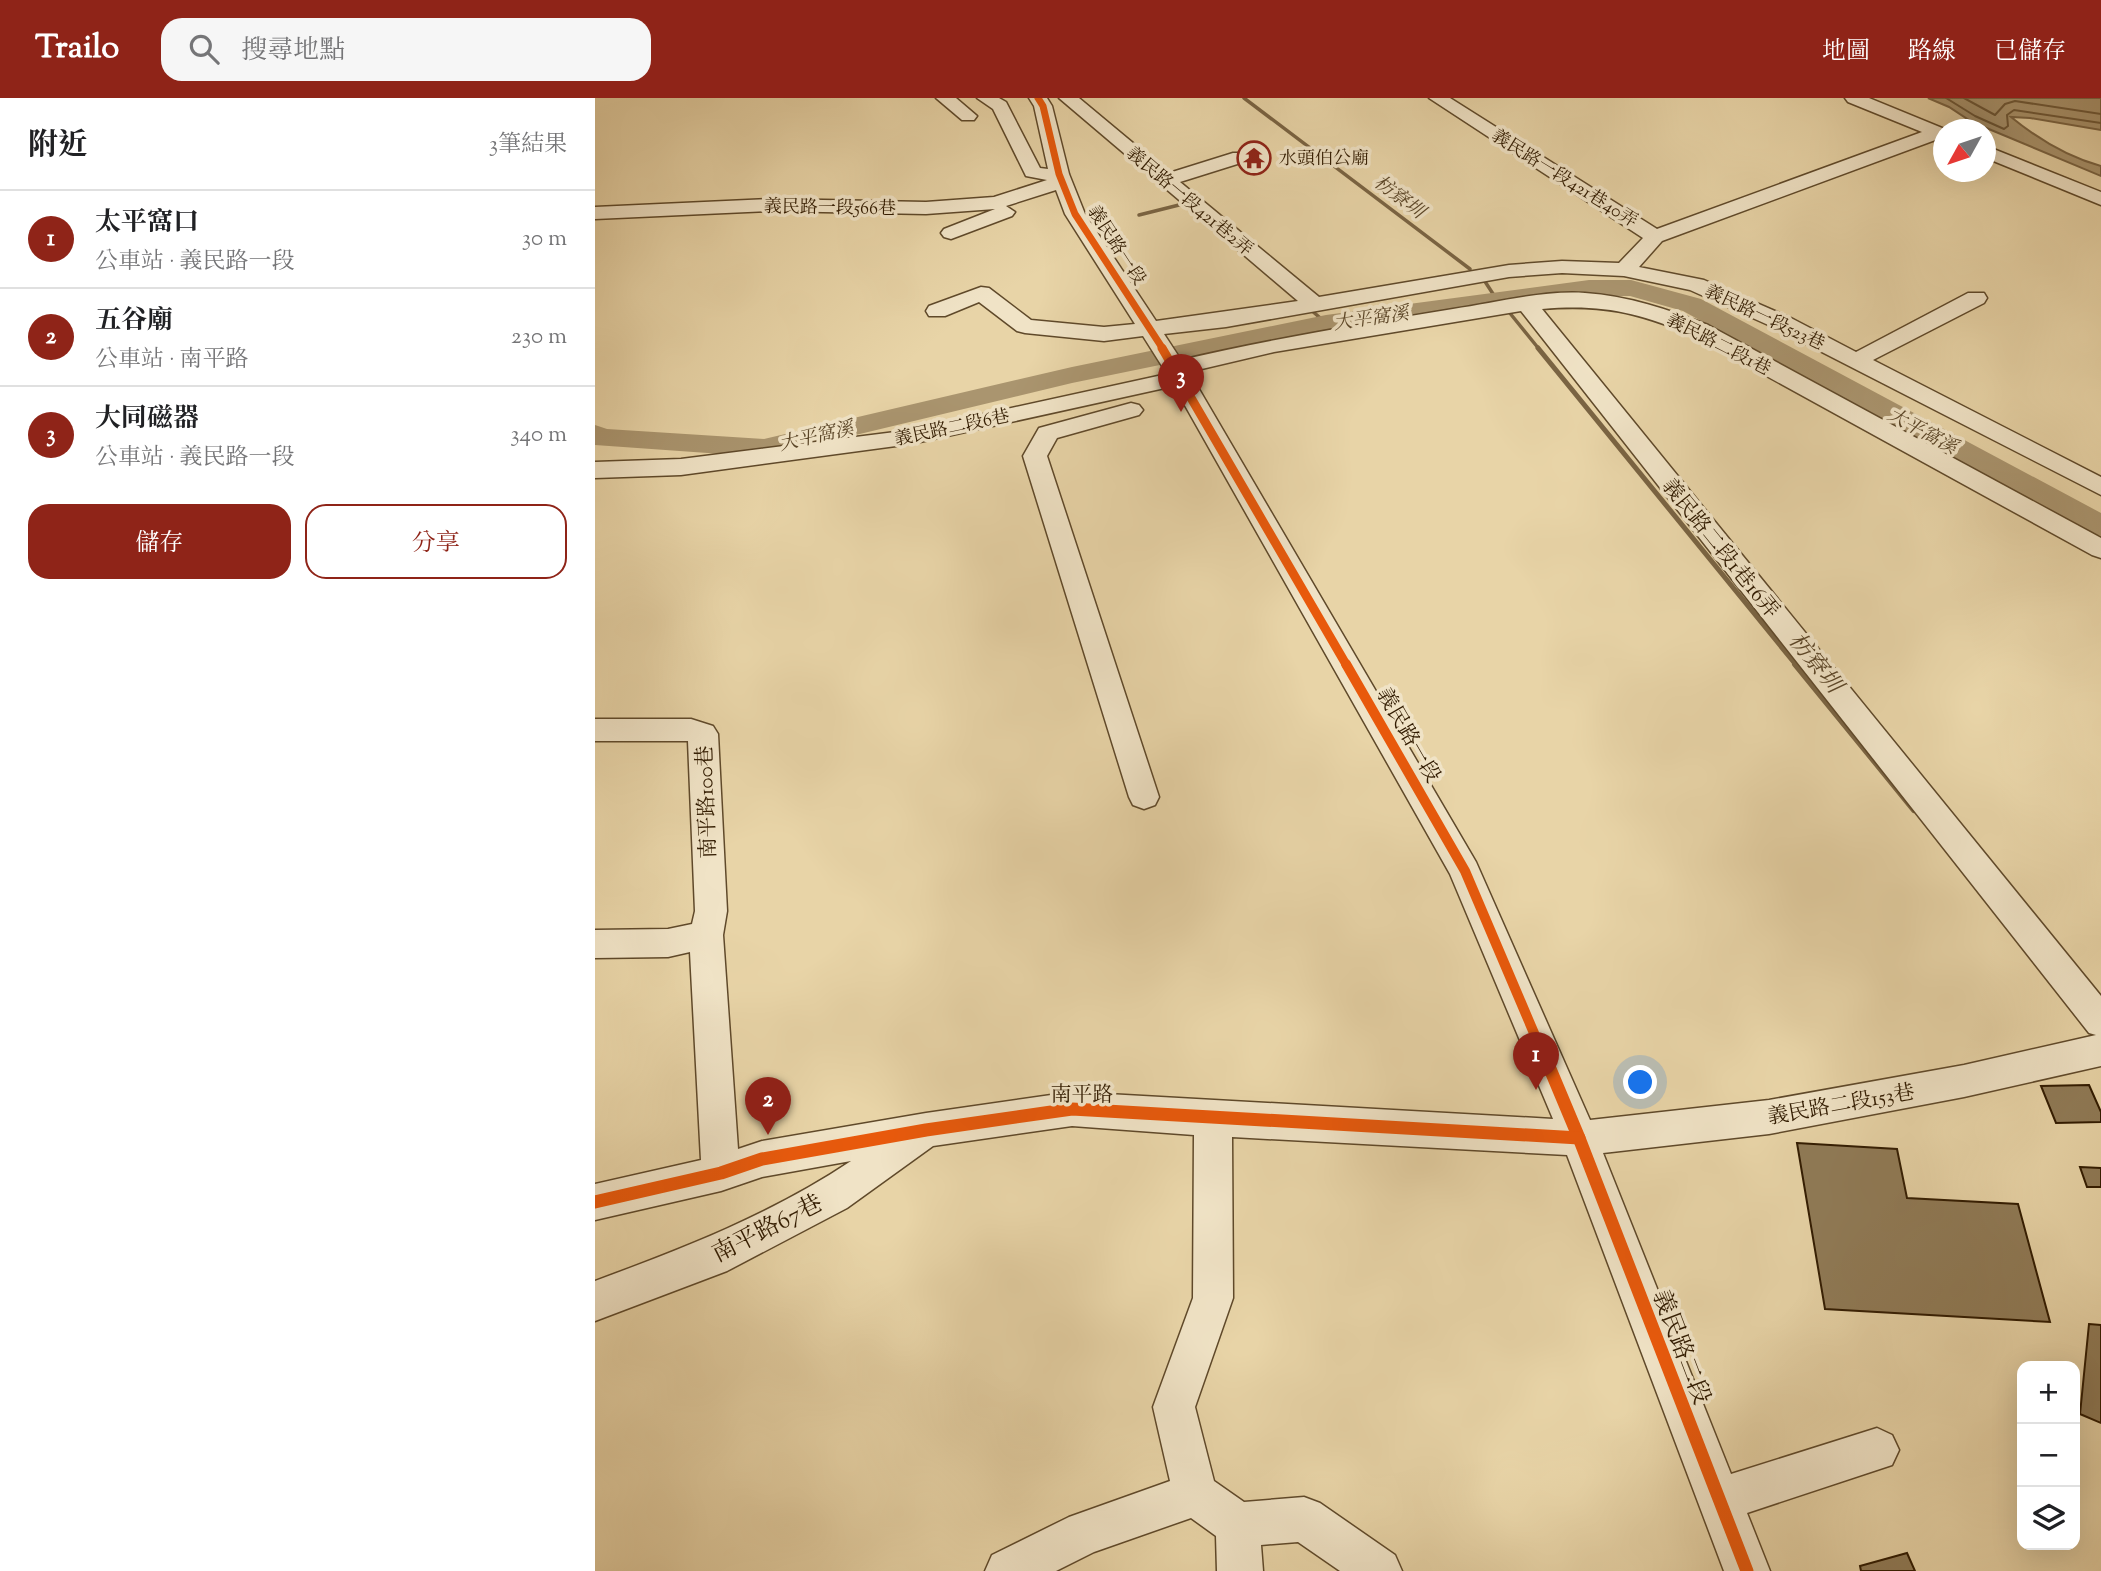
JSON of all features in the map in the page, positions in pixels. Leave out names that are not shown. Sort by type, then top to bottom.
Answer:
[{"type":"street","points":[[945,98],[968,116]]},
{"type":"street","points":[[986,98],[1000,106],[1033,172],[1061,180]]},
{"type":"street","name":"義民路一段","points":[[1038,98],[1043,106],[1061,180],[1075,214],[1182,380],[1465,871],[1579,1138]]},
{"type":"street","name":"義民路一段421巷2弄","points":[[1067,98],[1313,303]]},
{"type":"street","name":"義民路一段421巷40弄","points":[[1438,98],[1655,237]]},
{"type":"street","points":[[1854,98],[1933,131]]},
{"type":"street","points":[[1624,270],[1655,237],[1933,137]]},
{"type":"street","points":[[1996,156],[2101,199]]},
{"type":"street","points":[[1165,180],[1240,157]]},
{"type":"street","points":[[950,233],[1034,201],[1061,180]]},
{"type":"street","name":"義民路一段566巷","points":[[595,213],[772,205],[926,208],[996,203],[1061,180]]},
{"type":"street","name":"義民路一段523巷","points":[[937,311],[981,293],[1025,326],[1104,334],[1226,320],[1509,271],[1562,267],[1624,270],[1696,285],[1783,323],[2101,487]]},
{"type":"street","name":"義民路二段1巷","points":[[1182,380],[1274,345],[1526,304],[1582,299],[1621,304],[1658,313],[1700,330],[2101,548]]},
{"type":"street","points":[[1855,360],[1976,299]]},
{"type":"street","name":"義民路二段1巷16弄","points":[[1526,304],[2101,1022]]},
{"type":"street","points":[[1145,797],[1035,456],[1047,433],[1182,380]]},
{"type":"street","name":"義民路二段6巷","points":[[595,470],[681,467],[911,437],[1182,380]]},
{"type":"street","name":"南平路100巷","points":[[595,730],[691,730],[703,734],[711,911],[706,936],[721,1173]]},
{"type":"street","points":[[595,944],[668,943],[706,936]]},
{"type":"street","name":"義民路二段153巷","points":[[1579,1138],[1769,1117],[1964,1082],[2101,1050]]},
{"type":"street","name":"南平路","points":[[595,1202],[721,1173],[762,1159],[926,1130],[1072,1109],[1579,1138]]},
{"type":"street","points":[[1213,1119],[1213,1298],[1174,1407],[1195,1494],[1238,1525],[1304,1518],[1379,1571]]},
{"type":"street","name":"南平路67巷","points":[[595,1301],[713,1257],[833,1195],[926,1130]]},
{"type":"street","name":"義民路二段","points":[[1579,1138],[1747,1571]]},
{"type":"street","points":[[1719,1500],[1877,1450]]},
{"type":"street","points":[[1008,1571],[1085,1533],[1195,1494]]},
{"type":"street","points":[[1238,1525],[1240,1571]]},
{"type":"water","points":[[1928,98],[2101,98],[2101,130],[2011,117],[2053,146],[2076,158],[2101,166],[2101,176],[1996,132],[1996,119],[1967,119]]},
{"type":"building","points":[[2089,1085],[2101,1112],[2101,1122],[2056,1123],[2041,1086]]},
{"type":"building","points":[[1797,1143],[1897,1149],[1907,1198],[2018,1204],[2050,1322],[1825,1309]]},
{"type":"building","points":[[2080,1167],[2101,1168],[2101,1187],[2087,1187]]},
{"type":"building","points":[[2089,1324],[2101,1325],[2101,1423],[2080,1414]]},
{"type":"building","points":[[1907,1553],[1915,1571],[1861,1571],[1860,1566]]},
{"type":"waterway","name":"枋寮圳","points":[[1244,98],[1470,269]]},
{"type":"waterway","points":[[1139,215],[1183,204],[1195,214]]},
{"type":"waterway","points":[[1484,280],[1497,300]]},
{"type":"waterway","name":"大平窩溪","points":[[595,434],[599,437],[764,448],[1072,375],[1326,323],[1589,288],[1631,288],[1692,305],[2101,526]]},
{"type":"waterway","points":[[1311,310],[1326,323]]},
{"type":"waterway","name":"枋寮圳","points":[[1509,312],[1539,349]]},
{"type":"waterway","name":"枋寮圳","points":[[1538,348],[1797,666]]},
{"type":"waterway","name":"枋寮圳","points":[[1795,664],[1914,810]]},
{"type":"cycle path","points":[[1038,98],[1043,106],[1059,174],[1075,214],[1175,368],[1465,871],[1579,1138],[1747,1571]]},
{"type":"cycle path","points":[[595,1202],[721,1173],[762,1159],[926,1130],[1072,1109],[1579,1138]]},
{"type":"place","name":"水頭伯公廟","points":[[1254,158]]},
{"type":"place","name":"大同磁器","points":[[1181,412]]},
{"type":"place","name":"太平窩口","points":[[1536,1090]]},
{"type":"place","name":"五谷廟","points":[[768,1135]]}]
